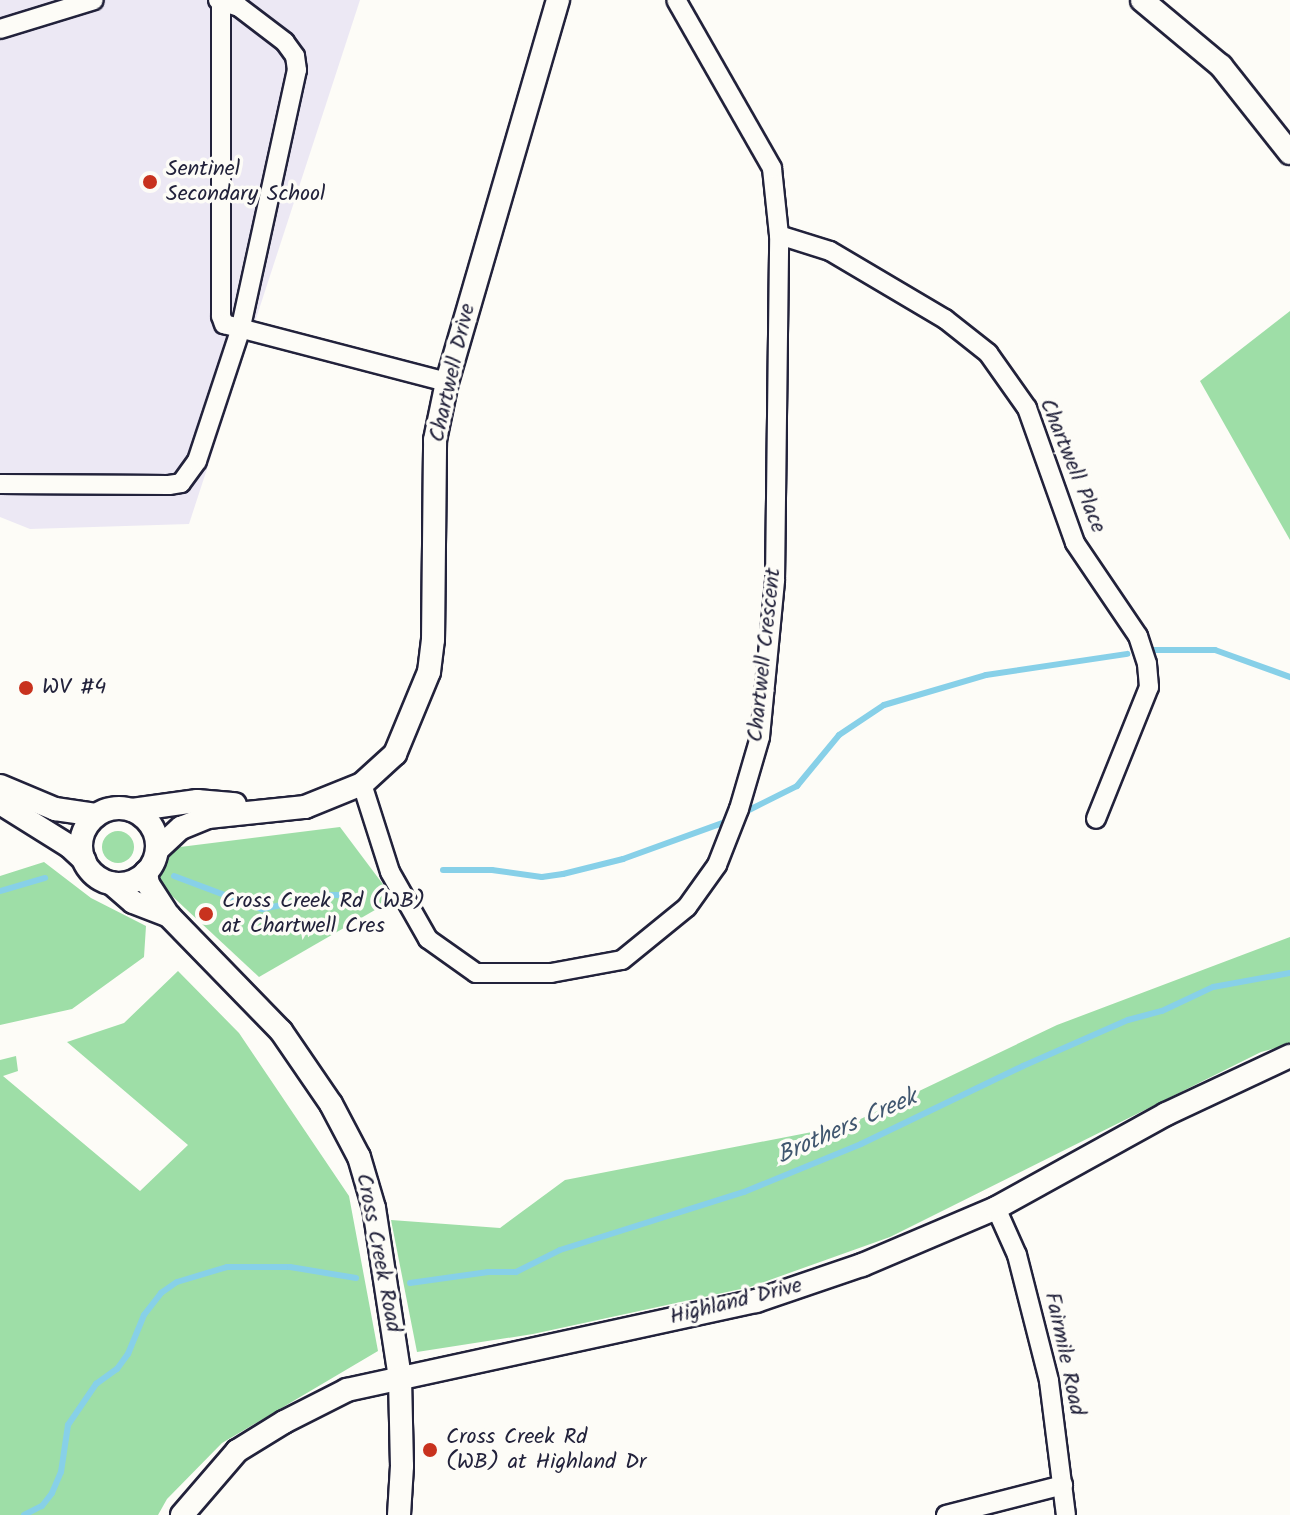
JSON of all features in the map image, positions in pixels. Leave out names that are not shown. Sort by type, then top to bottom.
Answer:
[{"type":"street","points":[[0,29],[94,0]]},
{"type":"street","points":[[0,484],[181,483],[197,461],[240,331],[297,70],[295,56],[285,42],[239,7],[220,0],[221,316],[224,324],[240,331],[447,382]]},
{"type":"street","name":"Chartwell Drive","points":[[362,784],[395,754],[429,672],[433,640],[435,440],[447,382],[558,0]]},
{"type":"street","name":"Chartwell Crescent","points":[[362,784],[390,872],[428,939],[476,973],[551,973],[622,960],[687,907],[717,865],[739,809],[760,737],[775,580],[779,235],[772,168],[676,0]]},
{"type":"street","points":[[1142,0],[1221,66],[1290,153]]},
{"type":"street","name":"Chartwell Place","points":[[779,235],[830,251],[945,319],[988,353],[1027,408],[1075,543],[1138,636],[1147,664],[1149,687],[1096,819]]},
{"type":"street","points":[[0,803],[69,846],[100,879],[124,883],[146,872],[157,850],[181,828],[208,817],[305,807],[362,784]]},
{"type":"street","points":[[0,786],[55,809],[96,815],[119,808],[132,810],[197,801],[268,809]]},
{"type":"street","points":[[132,810],[151,825],[157,850]]},
{"type":"street","points":[[84,860],[82,835],[96,815]]},
{"type":"street","name":"Cross Creek Road","points":[[146,872],[148,884],[169,916],[187,931],[281,1031],[331,1104],[359,1157],[377,1222],[400,1378],[402,1466],[399,1515]]},
{"type":"street","name":"Cross Creek Road","points":[[111,883],[133,902],[169,916]]},
{"type":"street","name":"Highland Drive","points":[[182,1515],[237,1451],[284,1422],[347,1390],[756,1301],[862,1265],[996,1208],[1166,1114],[1290,1056]]},
{"type":"street","name":"Fairmile Road","points":[[996,1208],[1017,1255],[1049,1381],[1066,1515]]},
{"type":"street","points":[[946,1515],[1063,1485]]},
{"type":"shaded area","name":"Sentinel Secondary School","points":[[0,0],[360,0],[189,524],[30,529],[0,517]]},
{"type":"green space","points":[[1290,311],[1290,540],[1200,381]]},
{"type":"green space","points":[[340,827],[394,899],[259,977],[157,882],[161,858],[172,848]]},
{"type":"green space","points":[[118,831],[129,836],[134,847],[129,858],[118,863],[107,858],[102,847],[107,836]]},
{"type":"green space","points":[[44,862],[91,898],[146,926],[144,957],[72,1009],[0,1025],[0,876]]},
{"type":"green space","points":[[1290,937],[1290,1044],[1261,1052],[890,1237],[750,1287],[533,1334],[417,1352],[391,1220],[500,1228],[565,1180],[848,1125],[1057,1025]]},
{"type":"green space","points":[[178,971],[239,1033],[349,1196],[378,1351],[222,1443],[167,1499],[158,1515],[0,1515],[0,1060],[16,1056],[18,1071],[3,1076],[140,1191],[188,1145],[67,1042],[124,1023]]},
{"type":"waterway","points":[[1147,650],[1215,650],[1290,677]]},
{"type":"waterway","points":[[749,810],[797,786],[839,735],[884,705],[986,675],[1127,654]]},
{"type":"waterway","points":[[443,870],[492,870],[542,877],[563,874],[623,859],[731,820]]},
{"type":"waterway","points":[[174,876],[262,909],[329,895],[346,895]]},
{"type":"waterway","points":[[0,891],[45,878]]},
{"type":"waterway","name":"Brothers Creek","points":[[410,1283],[488,1272],[516,1272],[560,1250],[744,1192],[861,1144],[1023,1066],[1128,1020],[1162,1011],[1213,987],[1290,973]]},
{"type":"waterway","name":"Brothers Creek","points":[[24,1515],[42,1506],[52,1493],[61,1472],[68,1425],[96,1384],[117,1369],[128,1354],[144,1315],[161,1293],[177,1282],[227,1267],[290,1267],[356,1278]]},
{"type":"place","name":"Sentinel Secondary School","points":[[150,182]]},
{"type":"place","name":"WV #4","points":[[26,688]]},
{"type":"place","name":"Cross Creek Rd (WB) at Chartwell Cres","points":[[206,914]]},
{"type":"place","name":"Cross Creek Rd (WB) at Highland Dr","points":[[430,1450]]}]
